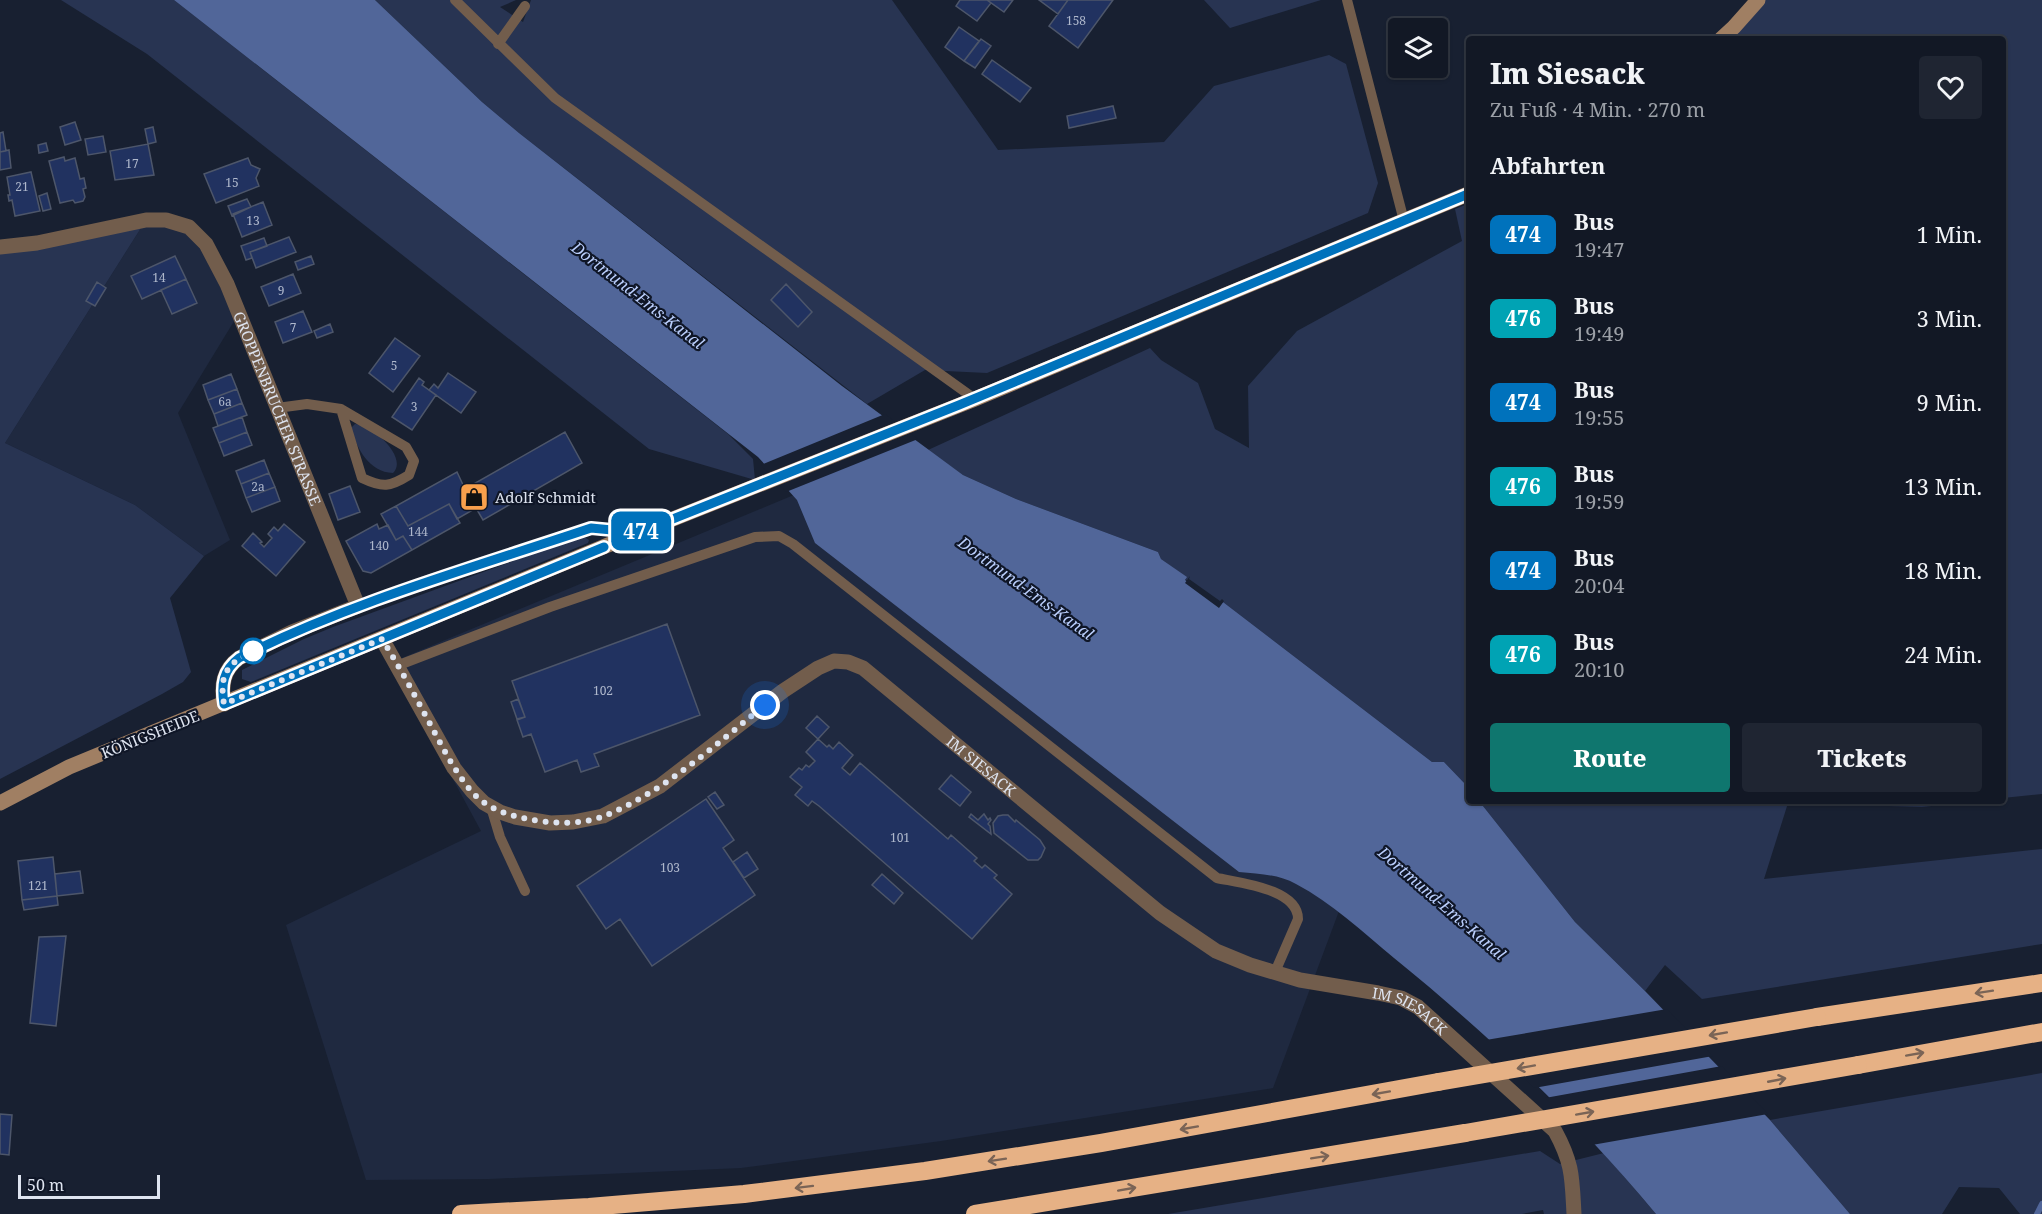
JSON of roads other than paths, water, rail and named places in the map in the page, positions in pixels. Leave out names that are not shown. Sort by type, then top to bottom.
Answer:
[{"type":"highway","points":[[461,1214],[589,1207],[744,1194],[892,1176],[1101,1143],[1817,1017],[2042,983]]},
{"type":"highway","points":[[975,1214],[1465,1133],[2042,1032]]},
{"type":"main road","points":[[1724,36],[1758,0]]},
{"type":"main road","name":"KÖNIGSHEIDE","points":[[0,803],[69,767],[625,538],[975,399],[1466,195]]},
{"type":"street","name":"GROPPENBRUCHER STRASSE","points":[[0,247],[36,243],[146,220],[166,220],[189,227],[206,244],[227,284],[358,606]]},
{"type":"street","points":[[224,704],[223,681],[231,664],[239,658],[358,606]]},
{"type":"street","name":"IM SIESACK","points":[[382,639],[399,665],[454,768],[472,791],[484,803],[515,817],[550,823],[573,822],[603,816],[660,786],[783,691],[818,668],[834,661],[848,662],[863,668],[1160,913],[1216,951],[1300,980],[1401,998],[1418,1007],[1555,1131],[1572,1168],[1575,1214]]},
{"type":"lane","points":[[454,0],[555,98],[975,399]]},
{"type":"lane","points":[[1347,0],[1404,221]]},
{"type":"lane","points":[[498,44],[525,6]]},
{"type":"lane","points":[[277,408],[307,404],[341,409],[406,447],[414,461],[409,475],[393,485],[378,485],[362,478],[341,409]]},
{"type":"lane","points":[[358,606],[591,528],[612,530],[625,538]]},
{"type":"lane","points":[[399,665],[549,607],[734,544],[755,537],[779,536],[793,544],[1217,878],[1258,887],[1290,901],[1298,912],[1298,919],[1275,972]]},
{"type":"lane","points":[[491,807],[500,837],[525,891]]},
{"type":"water","name":"Dortmund-Ems-Kanal","points":[[174,0],[375,0],[482,102],[519,133],[842,386],[963,475],[1016,499],[1158,552],[1161,559],[1187,577],[1185,580],[1220,605],[1223,602],[1432,762],[1444,762],[1466,785],[1466,804],[1481,804],[1575,922],[1770,1120],[1850,1214],[1656,1214],[1596,1145],[1498,1048],[1359,928],[1322,900],[1289,881],[1268,875],[1239,872],[815,543],[797,500],[758,457]]},
{"type":"waterway","points":[[2037,1214],[2042,1204]]},
{"type":"place","name":"Adolf Schmidt","points":[[474,497]]}]
